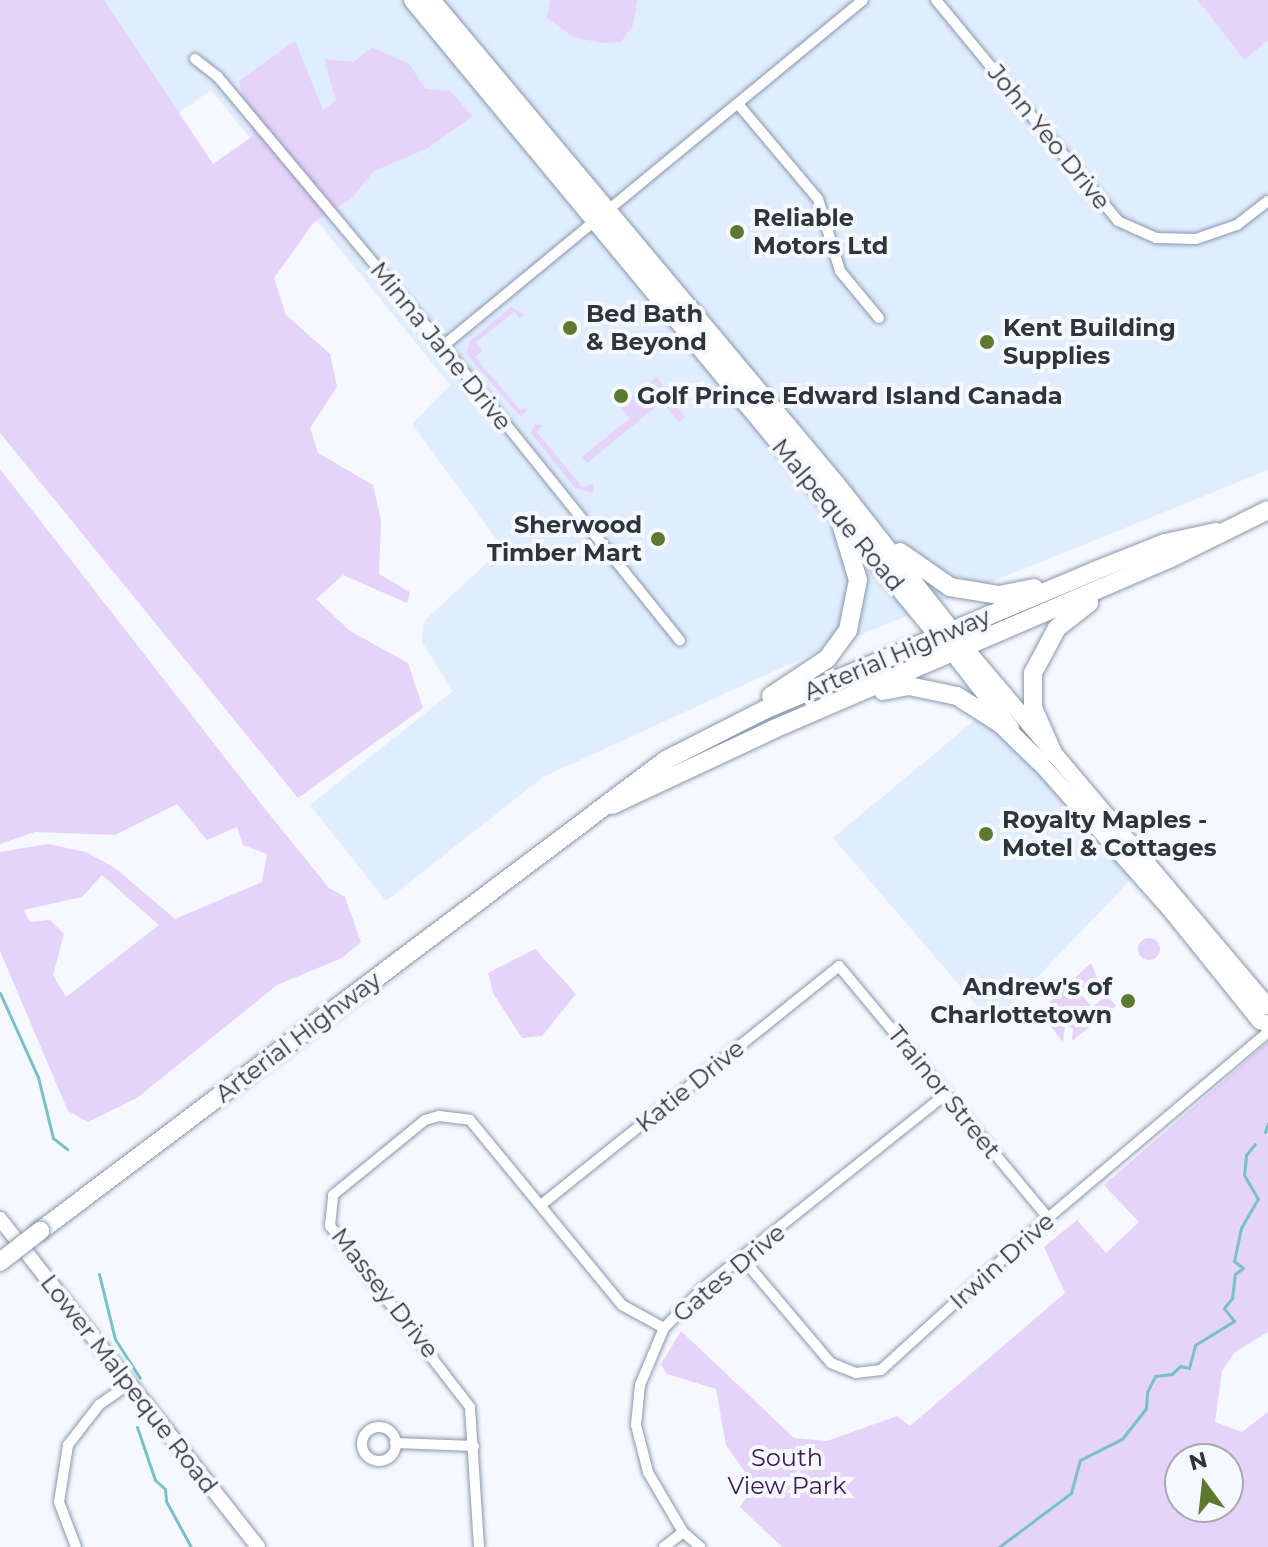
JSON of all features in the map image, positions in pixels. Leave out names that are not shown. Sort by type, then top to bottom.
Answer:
[{"type":"highway","name":"Malpeque Road","points":[[413,0],[856,509],[946,634]]},
{"type":"highway","name":"Malpeque Road","points":[[431,0],[834,509],[959,650]]},
{"type":"highway","points":[[666,760],[698,734],[802,677],[827,659],[848,630],[858,580],[834,509]]},
{"type":"highway","points":[[856,509],[914,564],[950,587],[999,595],[1094,571]]},
{"type":"highway","name":"Arterial Highway","points":[[595,812],[691,767],[1171,558],[1216,532],[1268,510]]},
{"type":"highway","name":"Arterial Highway","points":[[0,1262],[666,760],[764,710],[1094,571],[1165,543],[1216,532]]},
{"type":"highway","points":[[1047,758],[1031,694],[1043,648],[1072,614],[1171,558]]},
{"type":"highway","points":[[691,767],[884,691],[909,686],[945,693],[982,708],[1047,758]]},
{"type":"main road","name":"Malpeque Road","points":[[959,650],[1260,1021],[1268,1024]]},
{"type":"main road","name":"Malpeque Road","points":[[1047,758],[1268,1006]]},
{"type":"main road","name":"Lower Malpeque Road","points":[[0,1219],[258,1547]]},
{"type":"street","points":[[443,346],[863,0]]},
{"type":"street","name":"John Yeo Drive","points":[[936,0],[1118,221],[1156,238],[1196,239],[1237,225],[1268,201]]},
{"type":"street","name":"Minna Jane Drive","points":[[195,59],[218,77],[443,346],[680,641]]},
{"type":"street","points":[[738,104],[818,199],[840,271],[879,318]]},
{"type":"street","name":"Trainor Street","points":[[839,966],[1048,1218]]},
{"type":"street","name":"Katie Drive","points":[[541,1205],[839,966]]},
{"type":"street","name":"Irwin Drive","points":[[743,1259],[831,1363],[856,1373],[881,1370],[1048,1218],[1268,1032]]},
{"type":"street","name":"Gates Drive","points":[[700,1547],[683,1532],[648,1472],[636,1425],[640,1385],[664,1328],[703,1288],[946,1094]]},
{"type":"street","name":"Massey Drive","points":[[479,1547],[474,1446],[465,1394],[330,1226],[333,1195],[425,1120],[459,1116],[470,1120],[622,1305],[664,1328]]},
{"type":"street","points":[[76,1547],[59,1502],[68,1445],[82,1422],[128,1385]]},
{"type":"street","points":[[395,1443],[474,1446]]},
{"type":"street","points":[[664,1547],[683,1532]]},
{"type":"shaded area","points":[[0,0],[1268,0],[1268,470],[803,658],[543,777],[386,901],[310,805],[453,691],[422,642],[424,621],[503,548],[412,424],[450,385],[211,90],[11,230],[0,215]]},
{"type":"shaded area","points":[[987,710],[1135,875],[1004,1012],[978,1007],[833,838]]},
{"type":"green space","points":[[0,0],[104,0],[213,164],[253,136],[239,81],[295,41],[323,110],[336,101],[324,59],[354,62],[372,47],[409,64],[426,89],[450,91],[473,116],[426,149],[374,171],[351,199],[314,222],[274,278],[286,315],[330,354],[337,387],[310,428],[318,453],[373,485],[381,521],[379,574],[410,592],[407,603],[343,575],[316,599],[350,631],[408,663],[423,708],[298,798],[0,433]]},
{"type":"green space","points":[[550,0],[637,1],[633,25],[621,42],[602,43],[573,37],[547,18]]},
{"type":"green space","points":[[1198,0],[1268,0],[1268,40],[1244,60]]},
{"type":"green space","points":[[511,307],[525,315],[520,319],[514,312],[476,342],[482,350],[475,357],[520,410],[528,408],[521,417],[466,354],[470,341]]},
{"type":"green space","points":[[657,377],[685,417],[679,422],[662,402],[587,463],[582,457],[630,418],[620,406]]},
{"type":"green space","points":[[535,424],[543,426],[537,432],[582,487],[593,484],[593,493],[575,488],[531,433]]},
{"type":"green space","points":[[0,469],[261,804],[329,888],[345,897],[361,942],[342,958],[277,985],[137,1098],[88,1122],[68,1111],[0,951],[0,852],[48,844],[86,852],[115,868],[175,919],[262,882],[267,854],[243,845],[237,827],[207,840],[177,804],[115,835],[35,832],[0,844]],"holes":[[[102,875],[159,925],[66,997],[53,975],[64,934],[50,920],[30,922],[24,910],[82,897]]]},
{"type":"green space","points":[[1149,938],[1160,949],[1149,960],[1138,949]]},
{"type":"green space","points":[[535,949],[576,994],[542,1036],[522,1038],[493,993],[488,973]]},
{"type":"green space","points":[[1091,963],[1097,977],[1079,992],[1092,1007],[1107,995],[1116,1006],[1072,1041],[1073,1028],[1065,1026],[1063,1042],[1039,1012]]},
{"type":"green space","name":"South View Park","points":[[1268,1042],[1268,1332],[1235,1352],[1222,1371],[1215,1422],[1242,1432],[1268,1412],[1268,1547],[782,1547],[740,1507],[754,1485],[726,1445],[716,1389],[667,1374],[661,1364],[681,1331],[794,1438],[827,1441],[897,1416],[910,1426],[1065,1293],[1044,1247],[1077,1220],[1106,1253],[1139,1222],[1104,1185]]},
{"type":"waterway","points":[[0,993],[38,1077],[53,1138],[67,1149]]},
{"type":"waterway","points":[[1265,1132],[1268,1123]]},
{"type":"waterway","points":[[999,1547],[1071,1493],[1080,1460],[1122,1439],[1146,1408],[1147,1392],[1155,1376],[1172,1374],[1180,1366],[1189,1368],[1195,1345],[1234,1321],[1224,1308],[1232,1298],[1235,1274],[1243,1268],[1234,1261],[1241,1228],[1258,1199],[1244,1175],[1246,1155],[1255,1144]]},
{"type":"waterway","points":[[99,1274],[115,1339],[140,1378]]},
{"type":"waterway","points":[[137,1427],[155,1480],[165,1489],[166,1501],[191,1547]]},
{"type":"place","name":"Reliable Motors Ltd","points":[[737,232]]},
{"type":"place","name":"Bed Bath & Beyond","points":[[570,328]]},
{"type":"place","name":"Kent Building Supplies","points":[[987,342]]},
{"type":"place","name":"Golf Prince Edward Island Canada","points":[[621,396]]},
{"type":"place","name":"Sherwood Timber Mart","points":[[658,539]]},
{"type":"place","name":"Royalty Maples - Motel & Cottages","points":[[986,834]]},
{"type":"place","name":"Andrew's of Charlottetown","points":[[1128,1001]]}]
